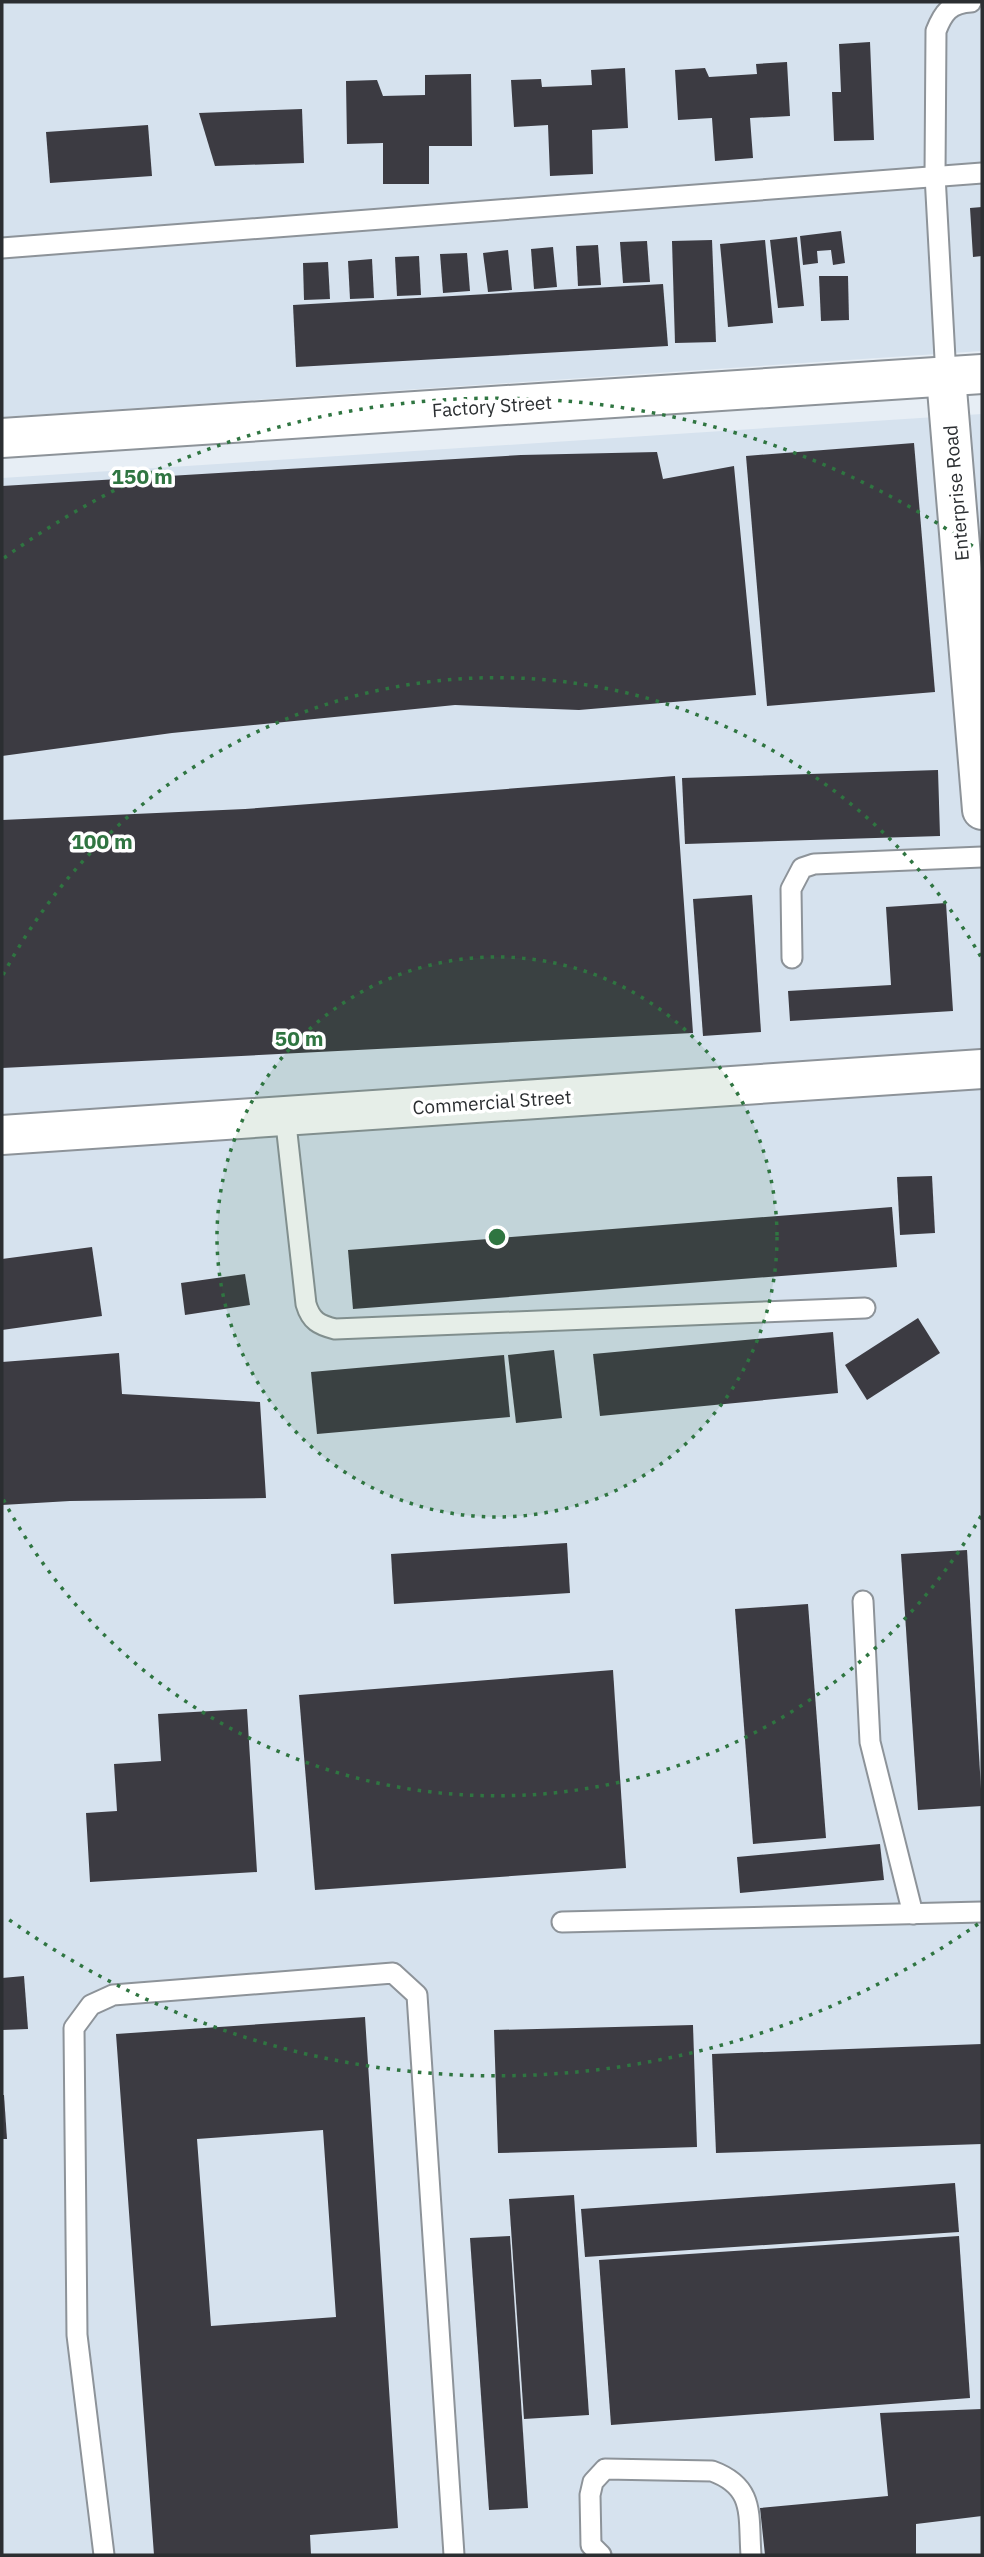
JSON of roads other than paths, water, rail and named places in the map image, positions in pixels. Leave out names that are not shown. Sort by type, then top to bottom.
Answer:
[{"type":"street","name":"Factory Street","points":[[2,438],[964,375]]},
{"type":"street","name":"Enterprise Road","points":[[964,375],[982,810]]},
{"type":"street","name":"Commercial Street","points":[[2,1135],[982,1069]]},
{"type":"lane","name":"Enterprise Road","points":[[964,375],[936,175],[936,31],[949,7],[971,2]]},
{"type":"lane","points":[[2,248],[982,173]]},
{"type":"lane","points":[[792,958],[791,889],[803,868],[814,864],[982,857]]},
{"type":"lane","points":[[285,1115],[306,1304],[309,1316],[318,1325],[335,1329],[865,1308]]},
{"type":"lane","points":[[863,1601],[870,1742],[913,1914]]},
{"type":"lane","points":[[562,1922],[982,1912]]},
{"type":"lane","points":[[104,2555],[77,2335],[74,2028],[91,2005],[113,1995],[393,1973],[417,1995],[454,2555]]},
{"type":"lane","points":[[601,2555],[591,2545],[590,2495],[593,2482],[605,2469],[712,2471],[728,2477],[740,2487],[747,2501],[751,2555]]}]
